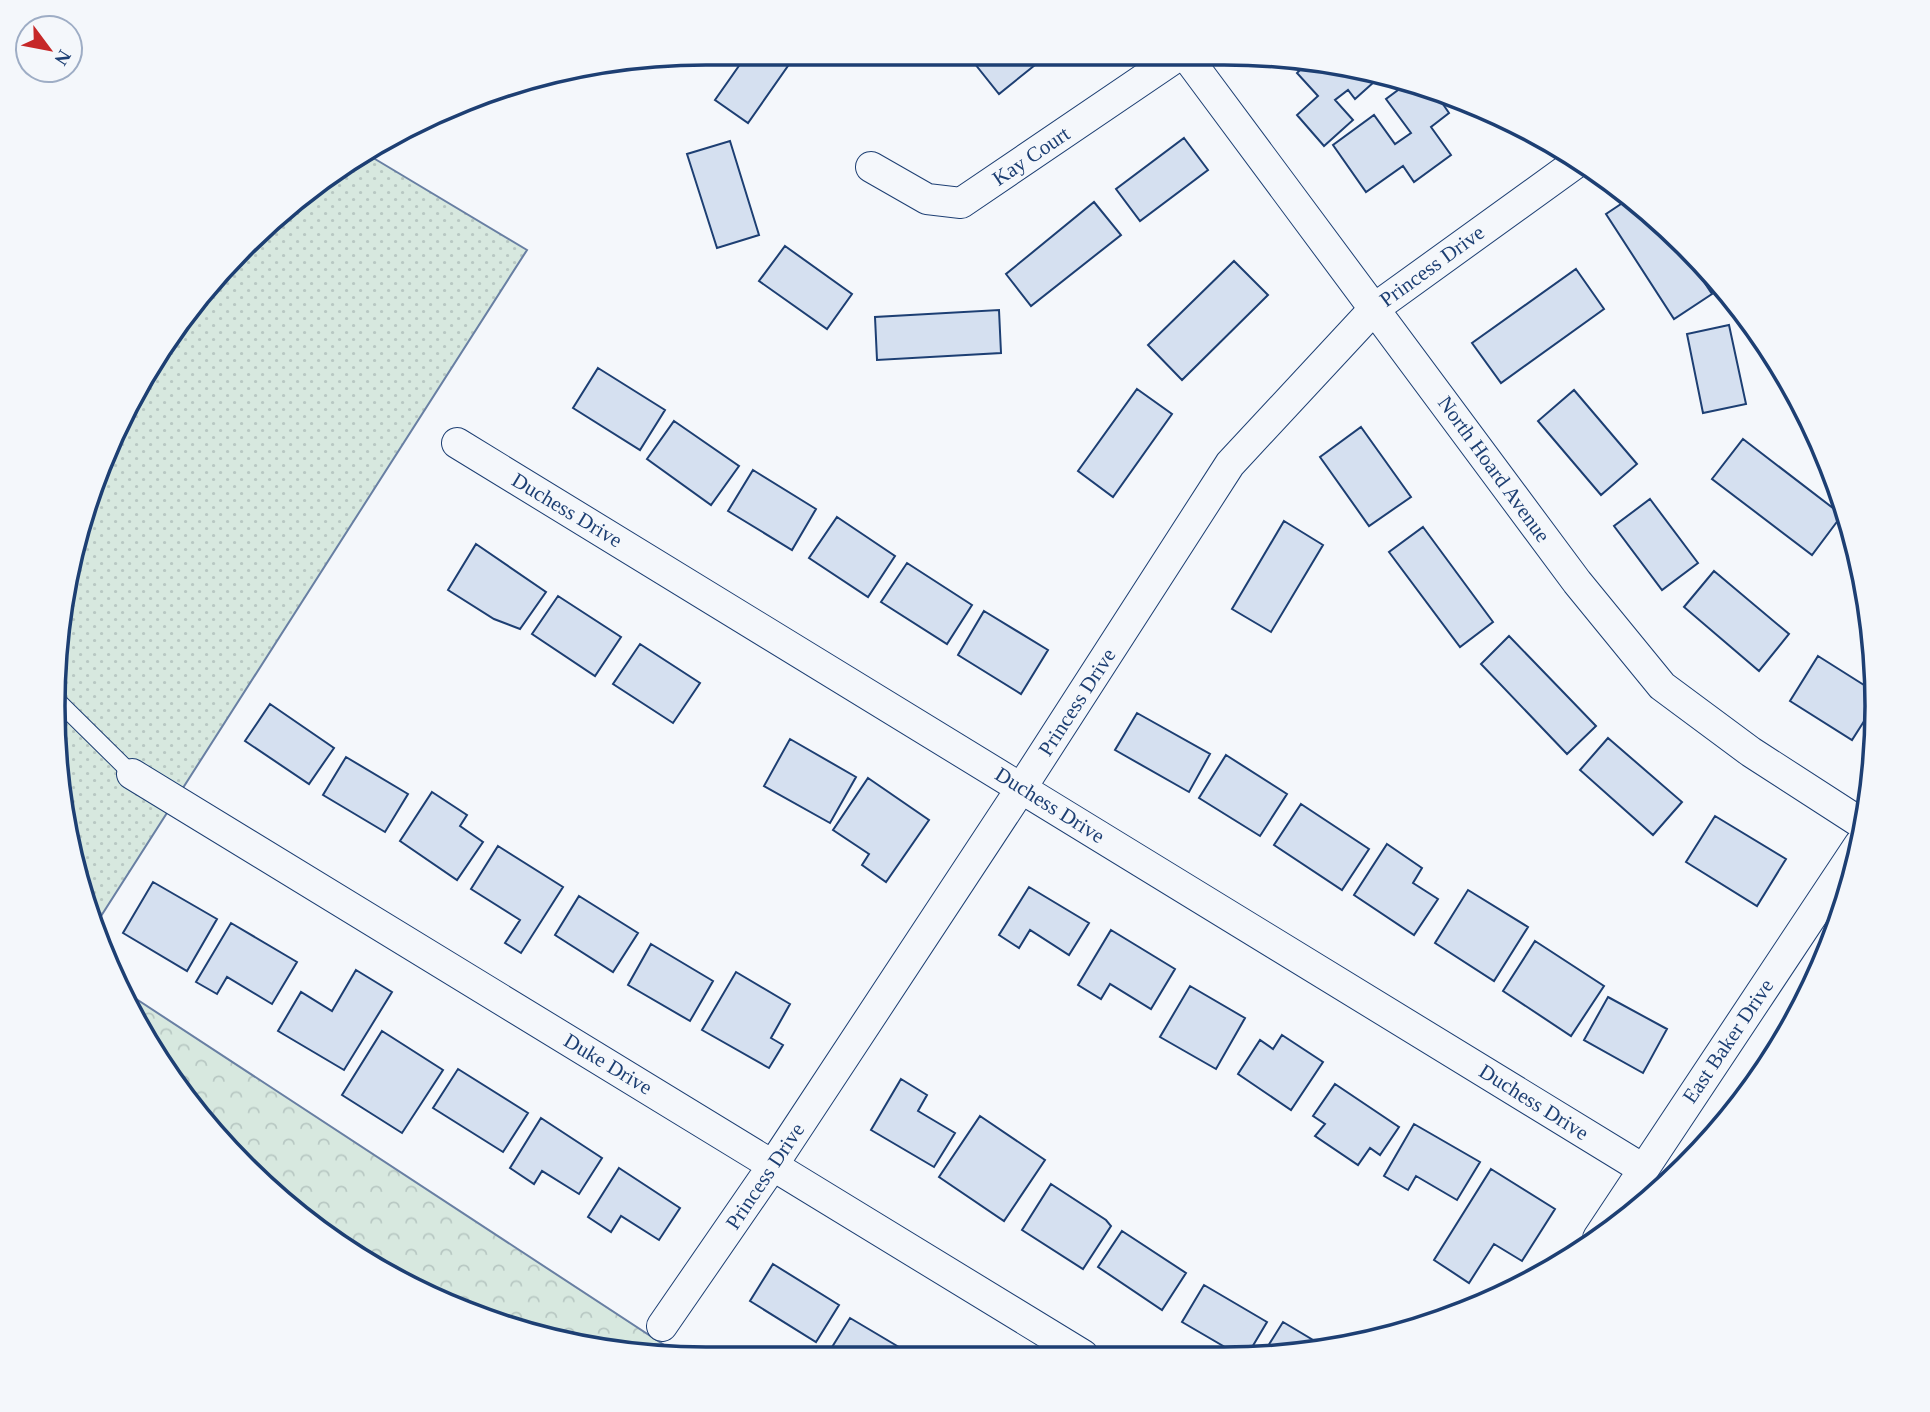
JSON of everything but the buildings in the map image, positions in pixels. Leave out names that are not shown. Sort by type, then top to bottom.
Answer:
[{"type":"street","name":"Kay Court","points":[[871,167],[927,199],[961,203],[1164,65]]},
{"type":"street","name":"North Hoard Avenue","points":[[1193,65],[1577,583],[1662,686],[1751,751],[1855,819]]},
{"type":"street","name":"Princess Drive","points":[[662,1326],[773,1164],[1022,788],[1230,464],[1375,308],[1570,167]]},
{"type":"street","name":"Duchess Drive","points":[[457,443],[1643,1169]]},
{"type":"street","name":"Duke Drive","points":[[132,774],[1070,1347]]},
{"type":"street","name":"East Baker Drive","points":[[1612,1216],[1844,867]]},
{"type":"lane","points":[[65,708],[132,774]]},
{"type":"green space","points":[[374,158],[527,250],[101,916],[77,831],[70,790],[65,706],[70,622],[77,581],[99,500],[131,422],[173,350],[224,283],[283,224],[316,197]]},
{"type":"green space","points":[[136,999],[666,1346],[581,1335],[500,1313],[422,1281],[350,1239],[283,1188],[224,1129],[173,1062]]}]
